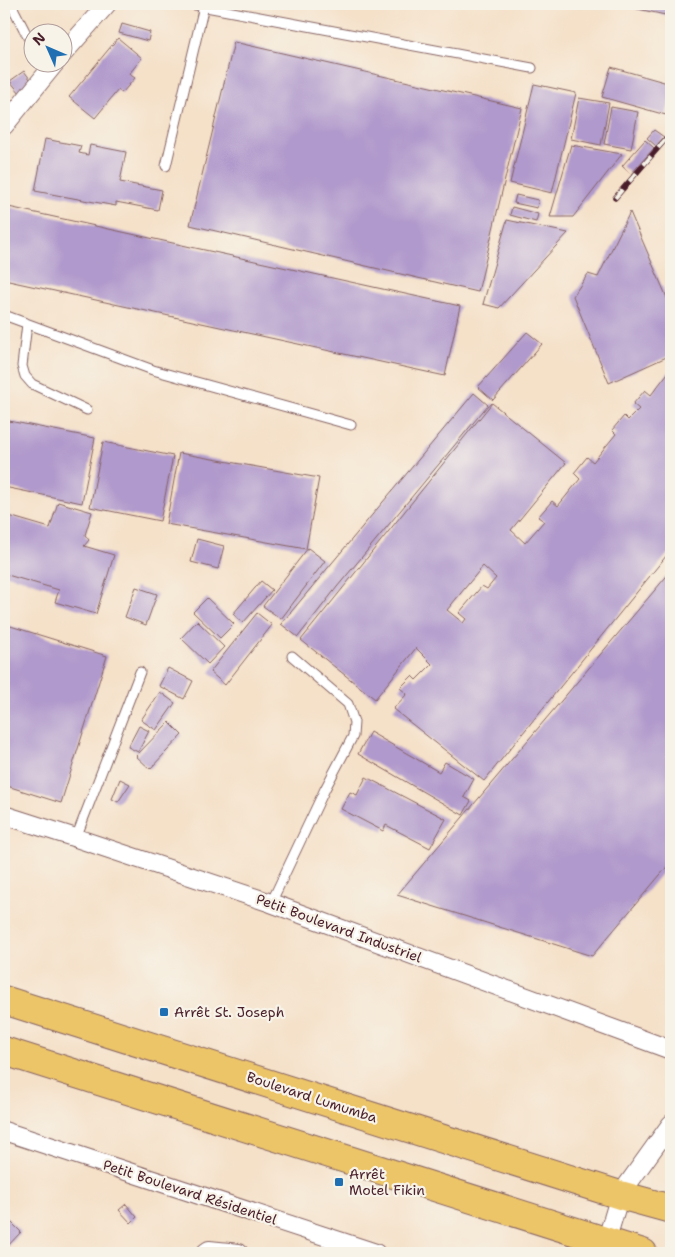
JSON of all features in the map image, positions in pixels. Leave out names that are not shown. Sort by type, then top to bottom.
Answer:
[{"type":"highway","name":"Boulevard Lumumba","points":[[4,1000],[620,1195],[671,1209]]},
{"type":"highway","points":[[4,1051],[643,1253]]},
{"type":"street","points":[[72,44],[107,4]]},
{"type":"street","points":[[4,126],[44,72]]},
{"type":"street","name":"Petit Boulevard Industriel","points":[[4,815],[271,903],[671,1050]]},
{"type":"street","points":[[606,1242],[620,1195],[671,1124]]},
{"type":"street","name":"Petit Boulevard Résidentiel","points":[[4,1131],[376,1253]]},
{"type":"street","points":[[205,1253],[209,1250],[239,1253]]},
{"type":"lane","points":[[11,4],[22,25]]},
{"type":"lane","points":[[190,4],[532,68]]},
{"type":"lane","points":[[166,166],[204,6]]},
{"type":"lane","points":[[4,315],[153,370],[351,425]]},
{"type":"lane","points":[[27,324],[22,366],[25,376],[32,384],[87,410]]},
{"type":"lane","points":[[271,903],[353,736],[354,722],[348,704],[292,656]]},
{"type":"lane","points":[[76,838],[140,672]]},
{"type":"building","points":[[615,4],[671,4],[671,12],[670,16]]},
{"type":"building","points":[[122,24],[150,32],[148,41],[119,33]]},
{"type":"building","points":[[118,38],[142,58],[129,74],[135,78],[122,93],[118,90],[95,118],[69,97]]},
{"type":"building","points":[[234,42],[522,108],[478,292],[190,225]]},
{"type":"building","points":[[611,67],[671,84],[671,97],[666,115],[602,97]]},
{"type":"building","points":[[25,72],[33,83],[20,93],[10,81]]},
{"type":"building","points":[[534,84],[576,93],[552,193],[510,183]]},
{"type":"building","points":[[579,98],[609,103],[601,145],[571,139]]},
{"type":"building","points":[[611,107],[638,112],[631,149],[604,144]]},
{"type":"building","points":[[654,130],[664,137],[656,146],[647,138]]},
{"type":"building","points":[[45,139],[81,146],[79,153],[88,155],[90,145],[126,152],[120,182],[162,190],[158,210],[116,202],[116,206],[35,191]]},
{"type":"building","points":[[645,140],[654,148],[631,174],[622,166]]},
{"type":"building","points":[[571,145],[622,154],[573,217],[550,217]]},
{"type":"building","points":[[516,195],[538,200],[537,208],[514,203]]},
{"type":"building","points":[[4,206],[460,306],[445,376],[4,280]]},
{"type":"building","points":[[512,207],[538,214],[536,222],[510,215]]},
{"type":"building","points":[[630,212],[671,307],[671,355],[609,383],[573,296],[588,274],[598,277]]},
{"type":"building","points":[[507,220],[568,233],[499,308],[483,304]]},
{"type":"building","points":[[527,332],[542,344],[493,400],[478,387]]},
{"type":"building","points":[[671,369],[671,550],[484,781],[393,709],[407,694],[400,688],[412,676],[416,680],[432,664],[416,648],[375,699],[301,640],[492,403],[566,463],[511,530],[525,543],[544,521],[538,517],[552,501],[558,506],[580,479],[574,473],[587,457],[593,462],[616,434],[612,430],[624,416],[628,420],[639,409],[633,404],[645,390],[651,395]],"holes":[[[483,566],[496,578],[487,589],[482,586],[459,613],[466,619],[463,623],[447,610]]]},
{"type":"building","points":[[474,393],[488,405],[337,587],[298,637],[281,624]]},
{"type":"building","points":[[4,420],[95,438],[82,503],[4,487]]},
{"type":"building","points":[[103,442],[173,456],[160,521],[90,507]]},
{"type":"building","points":[[179,453],[319,478],[306,549],[166,524]]},
{"type":"building","points":[[58,502],[92,512],[85,535],[89,540],[84,546],[114,555],[96,614],[55,602],[59,590],[4,574],[4,532],[9,516],[50,528]]},
{"type":"building","points":[[197,539],[224,546],[218,569],[191,562]]},
{"type":"building","points":[[308,548],[325,561],[281,619],[263,606]]},
{"type":"building","points":[[671,571],[671,862],[592,956],[397,895]]},
{"type":"building","points":[[261,581],[272,590],[243,623],[233,614]]},
{"type":"building","points":[[136,587],[157,594],[146,625],[125,617]]},
{"type":"building","points":[[207,598],[234,624],[220,638],[193,612]]},
{"type":"building","points":[[257,613],[272,625],[225,685],[210,672]]},
{"type":"building","points":[[197,621],[224,647],[208,664],[181,638]]},
{"type":"building","points":[[4,624],[107,656],[61,803],[4,785]]},
{"type":"building","points":[[168,668],[193,681],[184,699],[159,686]]},
{"type":"building","points":[[160,692],[175,703],[156,730],[141,720]]},
{"type":"building","points":[[169,722],[182,735],[150,769],[136,756]]},
{"type":"building","points":[[139,726],[149,731],[138,752],[128,747]]},
{"type":"building","points":[[370,732],[439,772],[445,762],[474,779],[464,797],[471,801],[463,815],[358,754]]},
{"type":"building","points":[[366,777],[446,819],[430,848],[386,825],[383,831],[341,809],[350,792],[357,795]]},
{"type":"building","points":[[120,779],[130,784],[118,802],[112,799]]},
{"type":"building","points":[[126,1204],[137,1217],[131,1223],[119,1210]]},
{"type":"building","points":[[4,1215],[21,1232],[4,1250]]},
{"type":"railway","points":[[615,198],[671,133]]},
{"type":"place","name":"Arrêt St. Joseph","points":[[164,1012]]},
{"type":"place","name":"Arrêt Motel Fikin","points":[[339,1182]]}]
